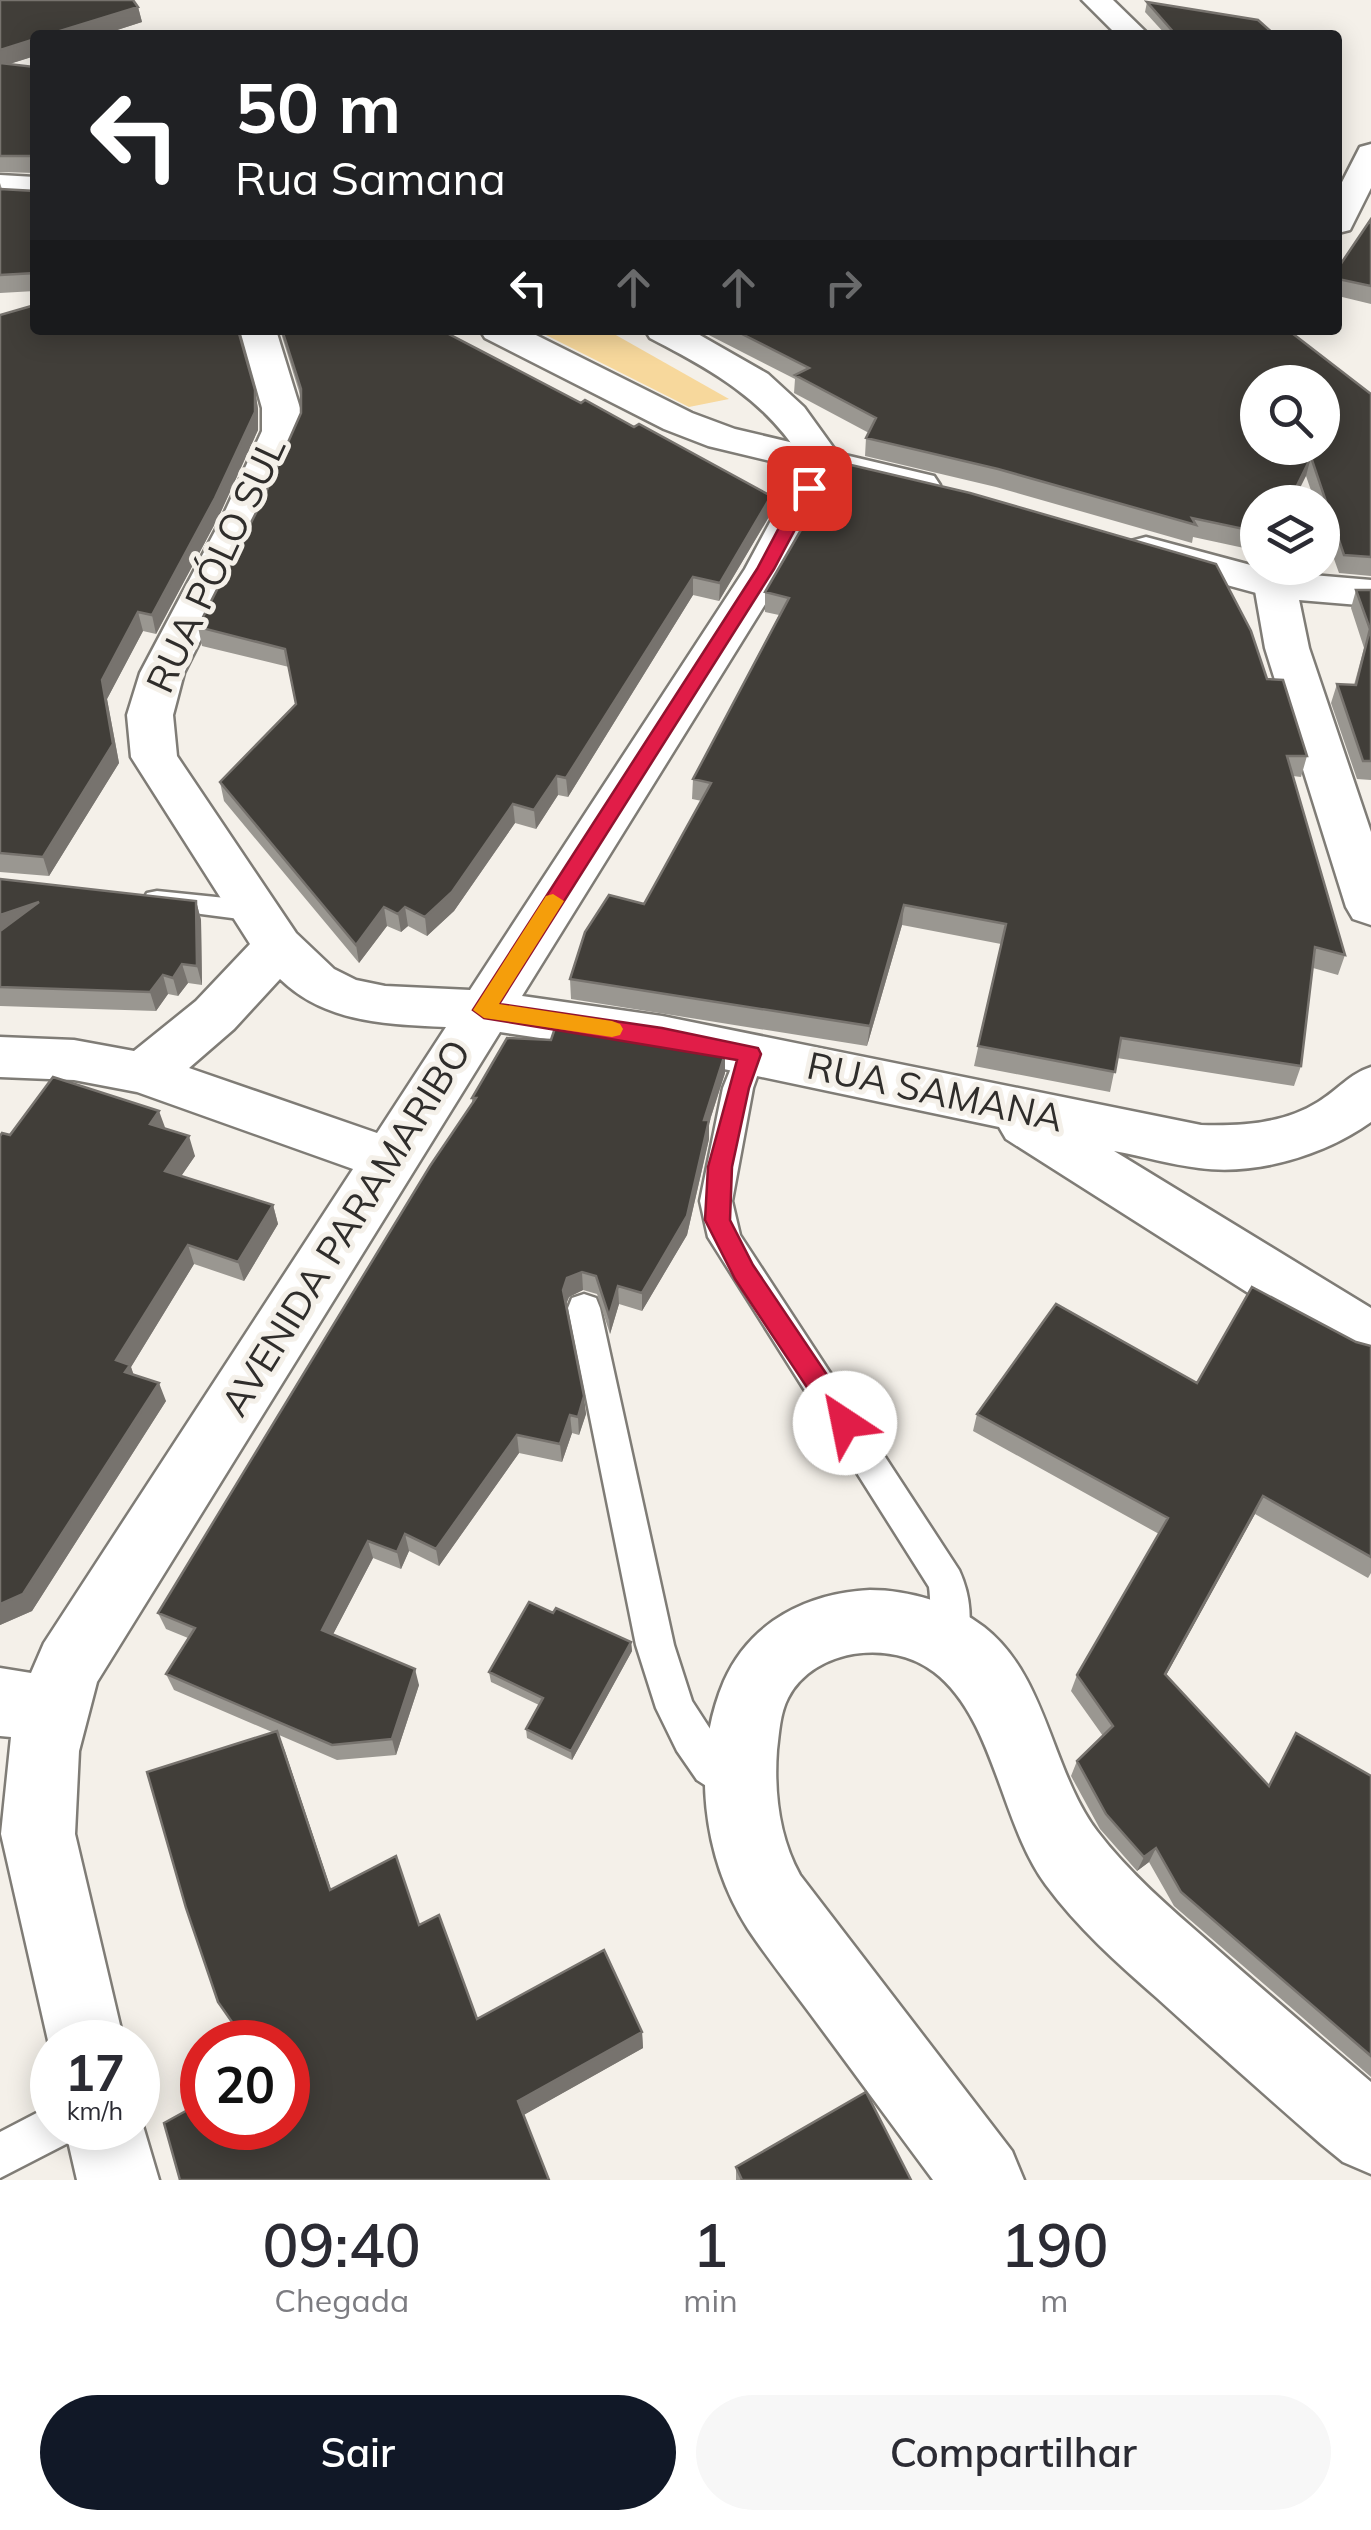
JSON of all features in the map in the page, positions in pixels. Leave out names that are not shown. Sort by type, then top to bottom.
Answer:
[{"type":"street","points":[[1096,0],[1129,30]]},
{"type":"street","points":[[1342,215],[1371,154]]},
{"type":"street","points":[[0,185],[30,187]]},
{"type":"street","name":"RUA PÓLO SUL","points":[[259,335],[281,408],[280,431],[242,518],[162,672],[150,715],[154,757],[266,928],[314,982],[344,996],[385,1006],[484,1010]]},
{"type":"street","points":[[508,335],[678,421],[764,450],[964,496]]},
{"type":"street","points":[[672,335],[745,374],[776,397],[802,423],[824,461]]},
{"type":"street","name":"AVENIDA PARAMARIBO","points":[[80,2020],[38,1834],[42,1765],[26,1706],[68,1666],[766,569],[824,461]]},
{"type":"street","points":[[1108,538],[1240,575]]},
{"type":"street","points":[[1367,879],[1287,648],[1275,585],[1371,592]]},
{"type":"street","points":[[142,1074],[212,1022],[266,928]]},
{"type":"street","name":"RUA SAMANA","points":[[484,1010],[662,1036],[1201,1147],[1249,1148],[1306,1130],[1339,1116],[1371,1088]]},
{"type":"street","points":[[0,1056],[74,1060],[142,1074],[388,1158]]},
{"type":"street","points":[[992,1102],[1371,1340]]},
{"type":"street","points":[[1182,1220],[1201,1147]]},
{"type":"street","points":[[984,2180],[760,1879],[752,1858],[742,1791],[742,1752],[750,1705],[770,1660],[780,1650],[823,1630],[860,1621],[914,1626],[950,1640],[991,1682],[1063,1848],[1093,1885],[1136,1932],[1371,2134]]},
{"type":"street","points":[[110,2150],[118,2180]]},
{"type":"lane","points":[[137,898],[266,928]]},
{"type":"lane","points":[[750,1054],[720,1167],[718,1220],[744,1272],[946,1582],[952,1615],[950,1640]]},
{"type":"lane","points":[[584,1308],[655,1646],[670,1692],[690,1738],[711,1766],[742,1791]]},
{"type":"lane","points":[[0,2156],[30,2139]]},
{"type":"shaded area","points":[[546,335],[616,335],[729,399],[689,407]]},
{"type":"building","points":[[0,0],[133,0],[138,7],[63,30],[30,30],[30,41],[0,50]]},
{"type":"building","points":[[1147,2],[1258,20],[1269,30],[1172,30]]},
{"type":"building","points":[[0,63],[30,66],[30,156],[0,156]]},
{"type":"building","points":[[0,189],[30,191],[30,273],[0,275]]},
{"type":"building","points":[[1371,219],[1371,286],[1342,280],[1342,262]]},
{"type":"building","points":[[30,306],[30,335],[239,335],[255,390],[255,412],[215,498],[152,615],[138,612],[102,680],[113,744],[43,857],[0,853],[0,315]]},
{"type":"building","points":[[284,335],[451,335],[581,403],[585,400],[634,427],[639,424],[771,496],[720,583],[693,577],[566,778],[557,776],[534,810],[513,804],[452,892],[425,917],[405,907],[398,914],[384,907],[356,945],[220,782],[296,704],[285,649],[198,627],[262,501],[301,413],[301,389]]},
{"type":"building","points":[[744,335],[1294,335],[1333,365],[1240,365],[1240,465],[1307,465],[1297,485],[1240,485],[1240,528],[1192,518],[1196,525],[998,469],[866,438],[876,418],[795,375],[809,368]]},
{"type":"building","points":[[1340,370],[1371,394],[1371,557],[1344,555],[1340,543],[1340,485],[1320,485],[1314,465],[1340,465]]},
{"type":"building","points":[[851,465],[970,493],[1216,564],[1251,631],[1267,679],[1283,680],[1307,756],[1287,756],[1345,955],[1315,947],[1301,1066],[1121,1038],[1115,1072],[978,1046],[1006,924],[904,905],[870,1026],[570,979],[585,932],[609,895],[644,904],[711,783],[693,779],[789,598],[765,592],[809,516],[820,522]]},
{"type":"building","points":[[1356,590],[1371,590],[1371,761],[1363,761],[1337,684],[1356,685],[1370,629]]},
{"type":"building","points":[[0,879],[196,901],[197,966],[182,964],[173,978],[163,975],[150,992],[0,987],[0,931],[39,902],[0,915]]},
{"type":"building","points":[[556,1025],[725,1054],[704,1120],[709,1120],[687,1216],[642,1293],[618,1286],[609,1316],[596,1276],[582,1272],[567,1278],[563,1290],[584,1396],[578,1417],[570,1415],[560,1444],[517,1435],[436,1549],[405,1534],[397,1552],[368,1541],[322,1630],[415,1669],[392,1739],[332,1745],[166,1674],[195,1628],[158,1613],[430,1166],[476,1098],[472,1098],[507,1038],[551,1040]]},
{"type":"building","points":[[53,1077],[159,1111],[150,1124],[189,1136],[165,1171],[273,1205],[238,1262],[188,1245],[116,1360],[130,1365],[125,1372],[159,1383],[23,1594],[0,1604],[0,1136],[10,1135]]},
{"type":"building","points":[[1252,1287],[1356,1342],[1371,1346],[1371,1557],[1263,1496],[1165,1674],[1269,1786],[1296,1733],[1371,1776],[1371,2056],[1181,1892],[1156,1848],[1144,1857],[1106,1814],[1077,1761],[1113,1726],[1077,1675],[1168,1518],[977,1414],[1056,1304],[1197,1383]]},
{"type":"building","points":[[529,1602],[553,1613],[556,1608],[631,1642],[571,1751],[526,1729],[543,1698],[489,1672]]},
{"type":"building","points":[[277,1731],[330,1890],[396,1856],[419,1925],[439,1915],[477,2019],[604,1950],[642,2032],[518,2101],[549,2180],[180,2180],[164,2123],[180,2114],[180,2150],[310,2150],[310,2020],[231,2020],[218,2002],[147,1772]]},
{"type":"building","points":[[866,2092],[911,2180],[742,2180],[736,2167]]},
{"type":"slow traffic","points":[[553,901],[484,1010],[612,1029]]},
{"type":"route","points":[[809,488],[766,569],[484,1010],[662,1036],[750,1054],[720,1167],[718,1220],[744,1272],[845,1423]]}]
